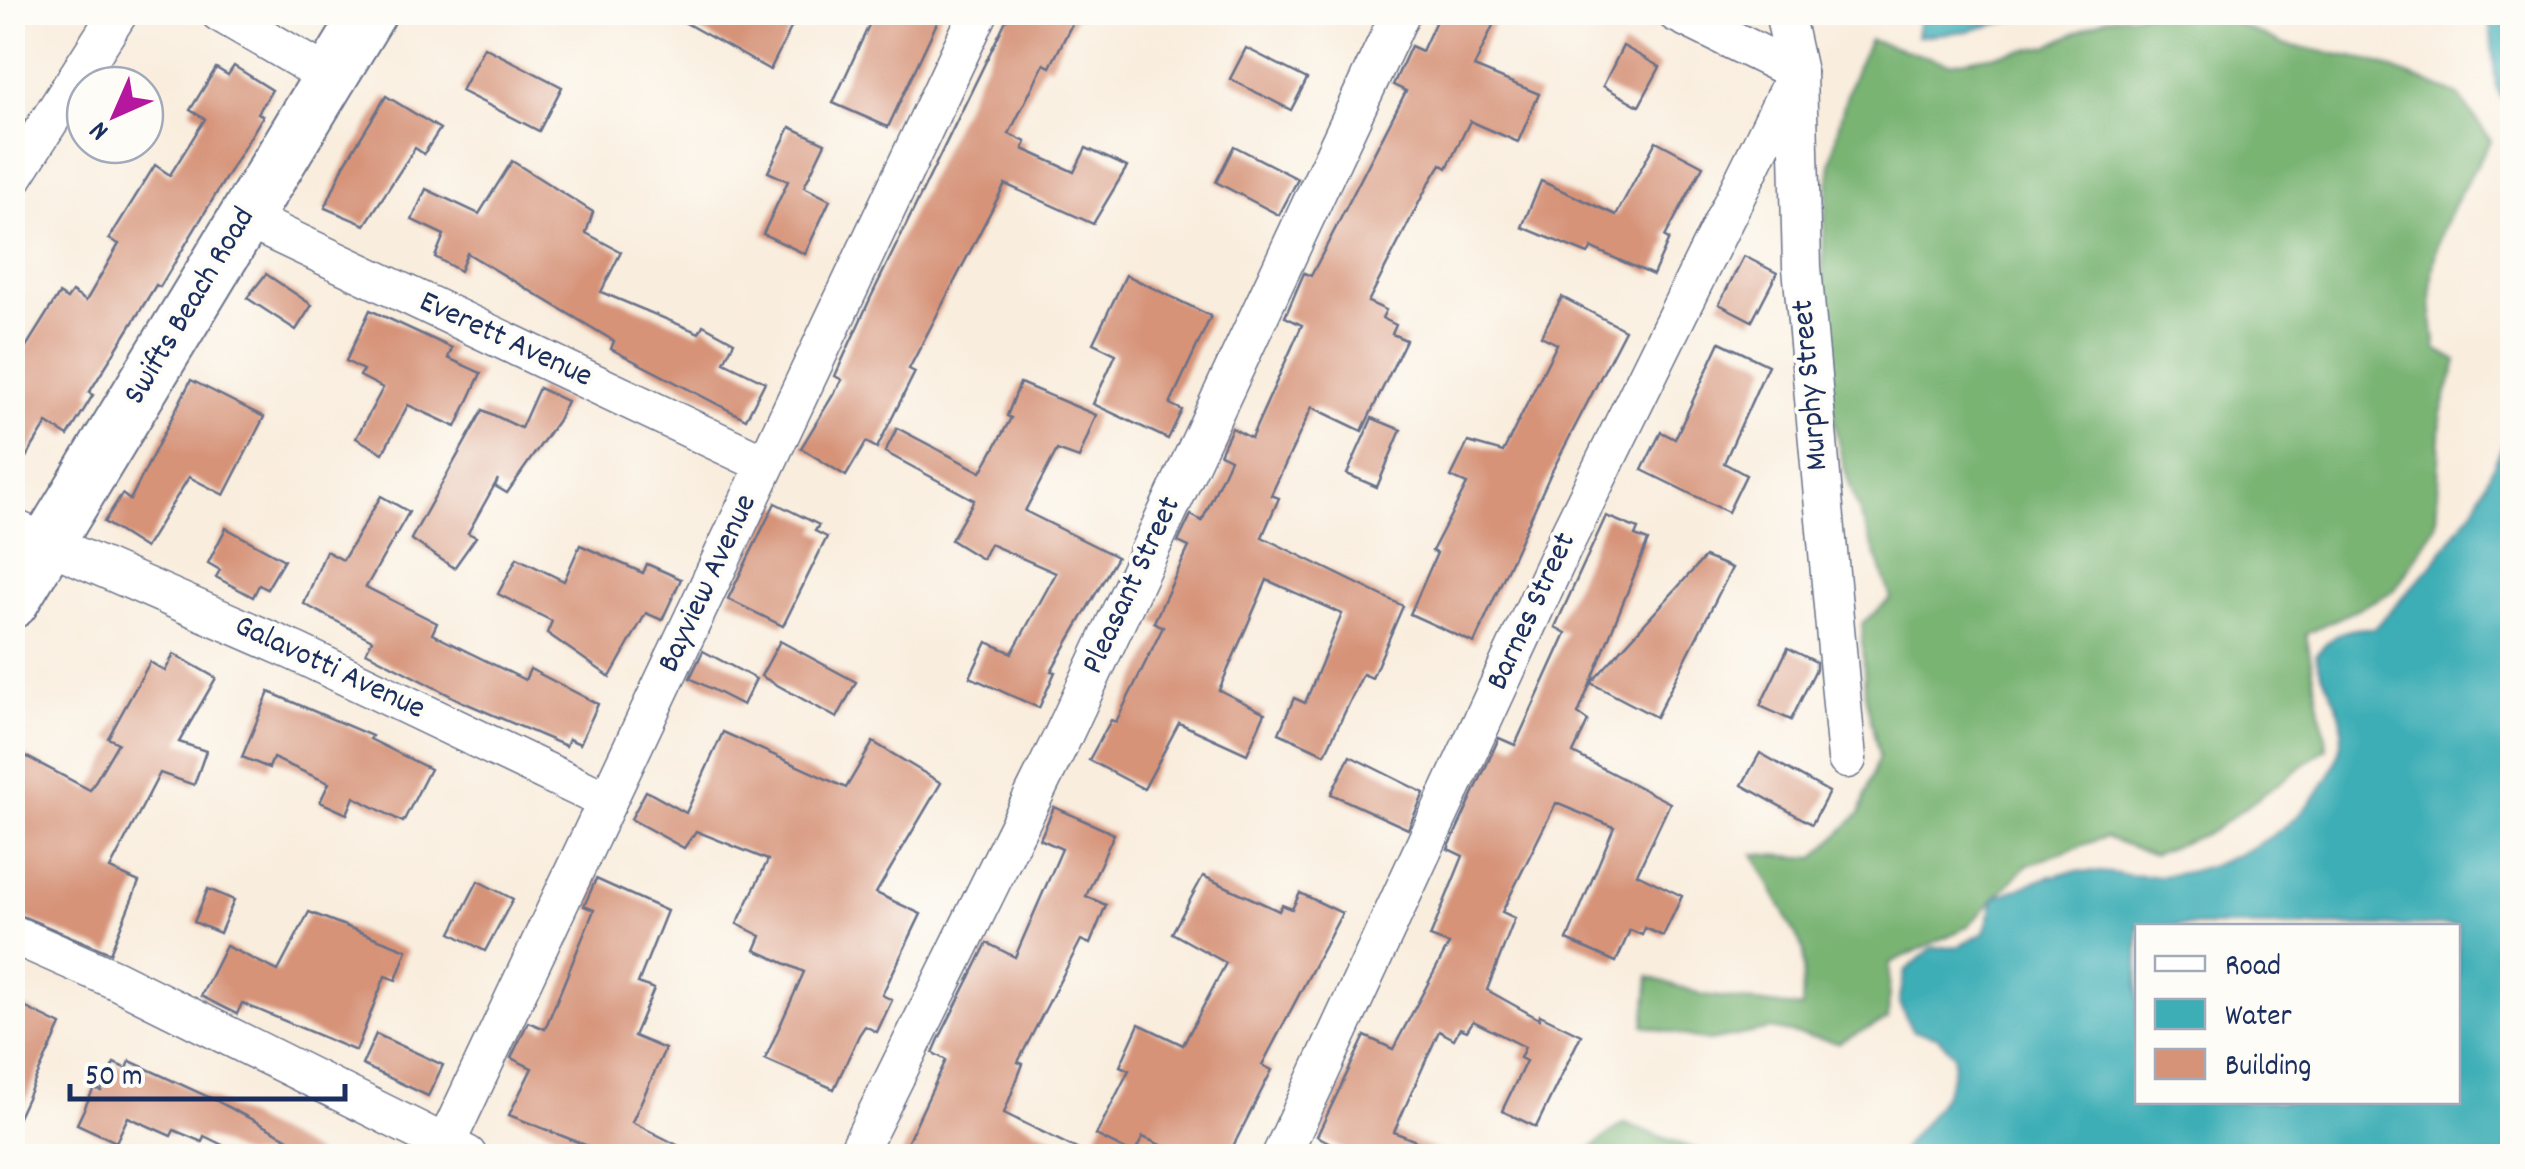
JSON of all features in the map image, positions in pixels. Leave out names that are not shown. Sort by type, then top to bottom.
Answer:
[{"type":"street","points":[[12,179],[119,12]]},
{"type":"street","points":[[219,12],[330,77]]},
{"type":"street","name":"Swifts Beach Road","points":[[12,602],[30,535],[245,218],[370,12]]},
{"type":"street","name":"Bayview Avenue","points":[[451,1153],[606,801],[980,12]]},
{"type":"street","name":"Pleasant Street","points":[[856,1156],[1061,740],[1401,12]]},
{"type":"street","points":[[1674,12],[1797,72]]},
{"type":"street","name":"Murphy Street","points":[[1784,12],[1797,72],[1802,267],[1846,759]]},
{"type":"street","name":"Barnes Street","points":[[1281,1156],[1562,549],[1797,72]]},
{"type":"street","name":"Everett Avenue","points":[[245,218],[765,464]]},
{"type":"street","name":"Galavotti Avenue","points":[[30,535],[296,652],[606,801]]},
{"type":"street","points":[[12,934],[134,989],[451,1153]]},
{"type":"green space","points":[[2151,12],[2213,13],[2282,44],[2373,61],[2458,95],[2491,141],[2448,217],[2434,261],[2431,286],[2436,349],[2457,361],[2441,413],[2436,525],[2394,591],[2306,634],[2327,748],[2213,831],[2153,855],[2105,837],[2027,865],[1967,927],[1890,963],[1888,1019],[1838,1043],[1771,1029],[1709,1041],[1644,1026],[1649,977],[1704,995],[1802,1008],[1804,951],[1754,854],[1815,858],[1860,813],[1879,756],[1865,694],[1862,623],[1891,599],[1839,447],[1831,400],[1823,295],[1828,185],[1837,132],[1851,83],[1870,40],[1949,63],[2048,46],[2106,18]]},
{"type":"green space","points":[[1624,1123],[1713,1156],[1596,1156],[1590,1149]]},
{"type":"water","points":[[1921,12],[2042,13],[1968,31],[1917,36]]},
{"type":"water","points":[[2489,13],[2512,13],[2512,117],[2496,87]]},
{"type":"water","points":[[2512,425],[2512,1156],[1899,1156],[1943,1097],[1953,1071],[1954,1055],[1937,1036],[1912,1031],[1899,1003],[1905,971],[1932,948],[1959,946],[1984,933],[1995,897],[2043,879],[2091,871],[2143,876],[2174,874],[2206,867],[2269,838],[2319,792],[2335,764],[2342,723],[2316,655],[2341,633],[2375,628],[2433,564],[2474,508]]},
{"type":"building","points":[[666,12],[799,12],[770,70]]},
{"type":"building","points":[[875,12],[942,12],[888,127],[833,103]]},
{"type":"building","points":[[1010,12],[1078,12],[1050,67],[1044,64],[1009,134],[1026,142],[1023,149],[1074,172],[1086,148],[1127,167],[1093,224],[1005,184],[909,369],[915,372],[877,448],[866,442],[846,476],[801,448],[842,380],[835,376],[870,299]]},
{"type":"building","points":[[1440,12],[1499,12],[1474,67],[1539,94],[1518,142],[1470,121],[1447,168],[1441,164],[1368,302],[1386,310],[1382,318],[1396,325],[1392,334],[1406,340],[1362,431],[1312,407],[1271,495],[1279,498],[1262,537],[1403,606],[1372,678],[1363,674],[1325,754],[1279,733],[1294,698],[1305,703],[1342,614],[1267,580],[1219,690],[1265,713],[1247,754],[1179,723],[1144,789],[1089,760],[1111,720],[1116,722],[1163,627],[1154,622],[1189,547],[1178,542],[1191,515],[1202,521],[1230,459],[1220,454],[1232,428],[1251,438],[1302,325],[1285,317],[1304,273],[1311,276],[1406,91],[1393,85],[1411,46],[1422,51]]},
{"type":"building","points":[[1623,46],[1660,67],[1639,106],[1603,86]]},
{"type":"building","points":[[484,47],[562,87],[539,131],[461,91]]},
{"type":"building","points":[[1246,48],[1307,79],[1291,110],[1230,79]]},
{"type":"building","points":[[234,66],[272,90],[258,113],[263,116],[160,287],[156,285],[89,393],[93,395],[68,436],[47,423],[12,480],[12,369],[59,294],[67,299],[72,292],[86,301],[119,244],[109,239],[155,165],[170,175],[205,119],[190,110],[216,68],[228,75]]},
{"type":"building","points":[[386,96],[440,129],[424,154],[415,148],[365,225],[325,208],[344,165]]},
{"type":"building","points":[[790,127],[825,143],[804,187],[830,200],[805,254],[763,234],[788,181],[768,172]]},
{"type":"building","points":[[1656,141],[1703,166],[1665,237],[1669,239],[1653,275],[1592,248],[1588,254],[1522,227],[1541,181],[1616,215]]},
{"type":"building","points":[[1234,146],[1298,179],[1279,215],[1216,182]]},
{"type":"building","points":[[512,161],[593,212],[586,233],[621,252],[601,292],[699,333],[703,325],[734,342],[724,362],[765,382],[746,419],[611,349],[614,341],[467,253],[460,271],[435,257],[444,235],[412,220],[426,189],[479,214]]},
{"type":"building","points":[[1744,256],[1777,273],[1752,321],[1719,304]]},
{"type":"building","points":[[266,274],[312,305],[296,330],[247,298]]},
{"type":"building","points":[[1126,275],[1211,316],[1170,404],[1182,410],[1168,439],[1093,404],[1116,354],[1093,343]]},
{"type":"building","points":[[1562,297],[1625,330],[1550,475],[1474,643],[1410,614],[1437,553],[1432,551],[1467,484],[1451,477],[1468,442],[1503,452],[1557,344],[1541,336]]},
{"type":"building","points":[[370,310],[452,348],[448,358],[481,373],[456,427],[408,405],[383,453],[356,438],[383,388],[360,376],[363,370],[346,361]]},
{"type":"building","points":[[1720,342],[1768,365],[1724,463],[1746,475],[1728,512],[1642,470],[1661,432],[1675,439]]},
{"type":"building","points":[[191,380],[264,417],[224,495],[189,477],[145,548],[104,522],[122,494],[130,500]]},
{"type":"building","points":[[1020,383],[1096,415],[1079,458],[1057,450],[1025,511],[1117,557],[1051,671],[1055,672],[1039,708],[970,677],[987,642],[1012,653],[1056,573],[990,544],[982,559],[951,540],[974,500],[885,452],[897,428],[981,472],[1011,418],[1007,416]]},
{"type":"building","points":[[539,388],[567,401],[507,493],[495,486],[498,479],[468,533],[476,537],[454,568],[411,539],[483,410],[521,428]]},
{"type":"building","points":[[1372,418],[1401,430],[1377,487],[1347,474]]},
{"type":"building","points":[[381,496],[409,512],[366,587],[437,623],[432,634],[525,680],[530,669],[598,704],[580,744],[569,739],[566,746],[463,702],[366,652],[372,640],[304,604],[326,551],[343,560]]},
{"type":"building","points":[[775,503],[819,525],[815,531],[827,537],[783,626],[728,599]]},
{"type":"building","points":[[1606,516],[1638,529],[1635,536],[1648,541],[1578,714],[1588,721],[1573,753],[1670,803],[1637,874],[1682,896],[1663,936],[1645,928],[1642,935],[1630,930],[1616,962],[1567,940],[1614,827],[1556,803],[1502,912],[1515,918],[1487,990],[1539,1019],[1540,1015],[1581,1035],[1536,1127],[1502,1111],[1526,1061],[1520,1058],[1525,1047],[1473,1021],[1467,1031],[1460,1028],[1454,1039],[1439,1031],[1394,1132],[1452,1156],[1356,1156],[1317,1136],[1365,1036],[1393,1049],[1449,944],[1430,937],[1463,856],[1448,849],[1499,738],[1515,745],[1566,633],[1555,627]]},
{"type":"building","points":[[226,528],[284,560],[267,589],[259,585],[253,597],[216,577],[220,570],[208,563]]},
{"type":"building","points":[[580,545],[643,573],[647,564],[681,579],[662,620],[646,613],[610,677],[547,633],[552,621],[498,594],[517,558],[564,581]]},
{"type":"building","points":[[1705,557],[1732,568],[1656,717],[1591,683]]},
{"type":"building","points":[[780,641],[856,682],[837,718],[761,676]]},
{"type":"building","points":[[1788,648],[1816,662],[1791,720],[1760,706]]},
{"type":"building","points":[[703,651],[756,679],[743,705],[690,678]]},
{"type":"building","points":[[174,654],[216,678],[179,742],[206,751],[194,785],[160,773],[110,869],[139,882],[110,953],[12,912],[12,749],[90,790],[118,743],[108,738],[150,662],[165,671]]},
{"type":"building","points":[[269,692],[372,736],[370,739],[430,769],[403,822],[354,797],[347,814],[320,802],[329,783],[273,758],[269,768],[242,757]]},
{"type":"building","points":[[723,732],[846,788],[873,742],[941,783],[876,893],[921,914],[882,995],[892,1000],[877,1032],[865,1026],[859,1035],[834,1089],[765,1059],[804,972],[755,950],[761,936],[737,924],[768,860],[696,831],[684,848],[631,819],[646,791],[686,813]]},
{"type":"building","points":[[1760,753],[1829,792],[1812,824],[1742,785]]},
{"type":"building","points":[[1350,756],[1424,793],[1408,829],[1331,794]]},
{"type":"building","points":[[1054,807],[1114,834],[1086,896],[1106,905],[1090,944],[1081,940],[1018,1062],[1023,1064],[1004,1113],[1091,1156],[901,1156],[946,1060],[933,1053],[987,943],[1015,957],[1062,849],[1040,839]]},
{"type":"building","points":[[1203,876],[1279,911],[1282,905],[1292,909],[1300,893],[1342,913],[1262,1065],[1272,1070],[1228,1156],[1184,1156],[1143,1137],[1134,1154],[1096,1135],[1129,1070],[1120,1066],[1139,1024],[1183,1045],[1226,963],[1172,933]]},
{"type":"building","points":[[596,879],[667,911],[638,983],[654,989],[634,1036],[665,1049],[632,1122],[699,1156],[613,1156],[509,1115],[532,1068],[511,1058],[528,1022],[545,1029],[594,910],[584,906]]},
{"type":"building","points":[[478,881],[513,899],[485,951],[451,933]]},
{"type":"building","points":[[208,889],[234,900],[220,933],[194,922]]},
{"type":"building","points":[[309,912],[407,950],[396,980],[385,976],[356,1051],[242,1003],[237,1014],[201,996],[226,946],[278,971]]},
{"type":"building","points":[[12,1001],[61,1025],[12,1130]]},
{"type":"building","points":[[376,1034],[443,1065],[428,1096],[362,1065]]},
{"type":"building","points":[[130,1061],[321,1156],[245,1156],[204,1136],[202,1142],[174,1130],[171,1136],[128,1117],[116,1142],[77,1124],[94,1088],[101,1091],[114,1063],[127,1069]]}]
